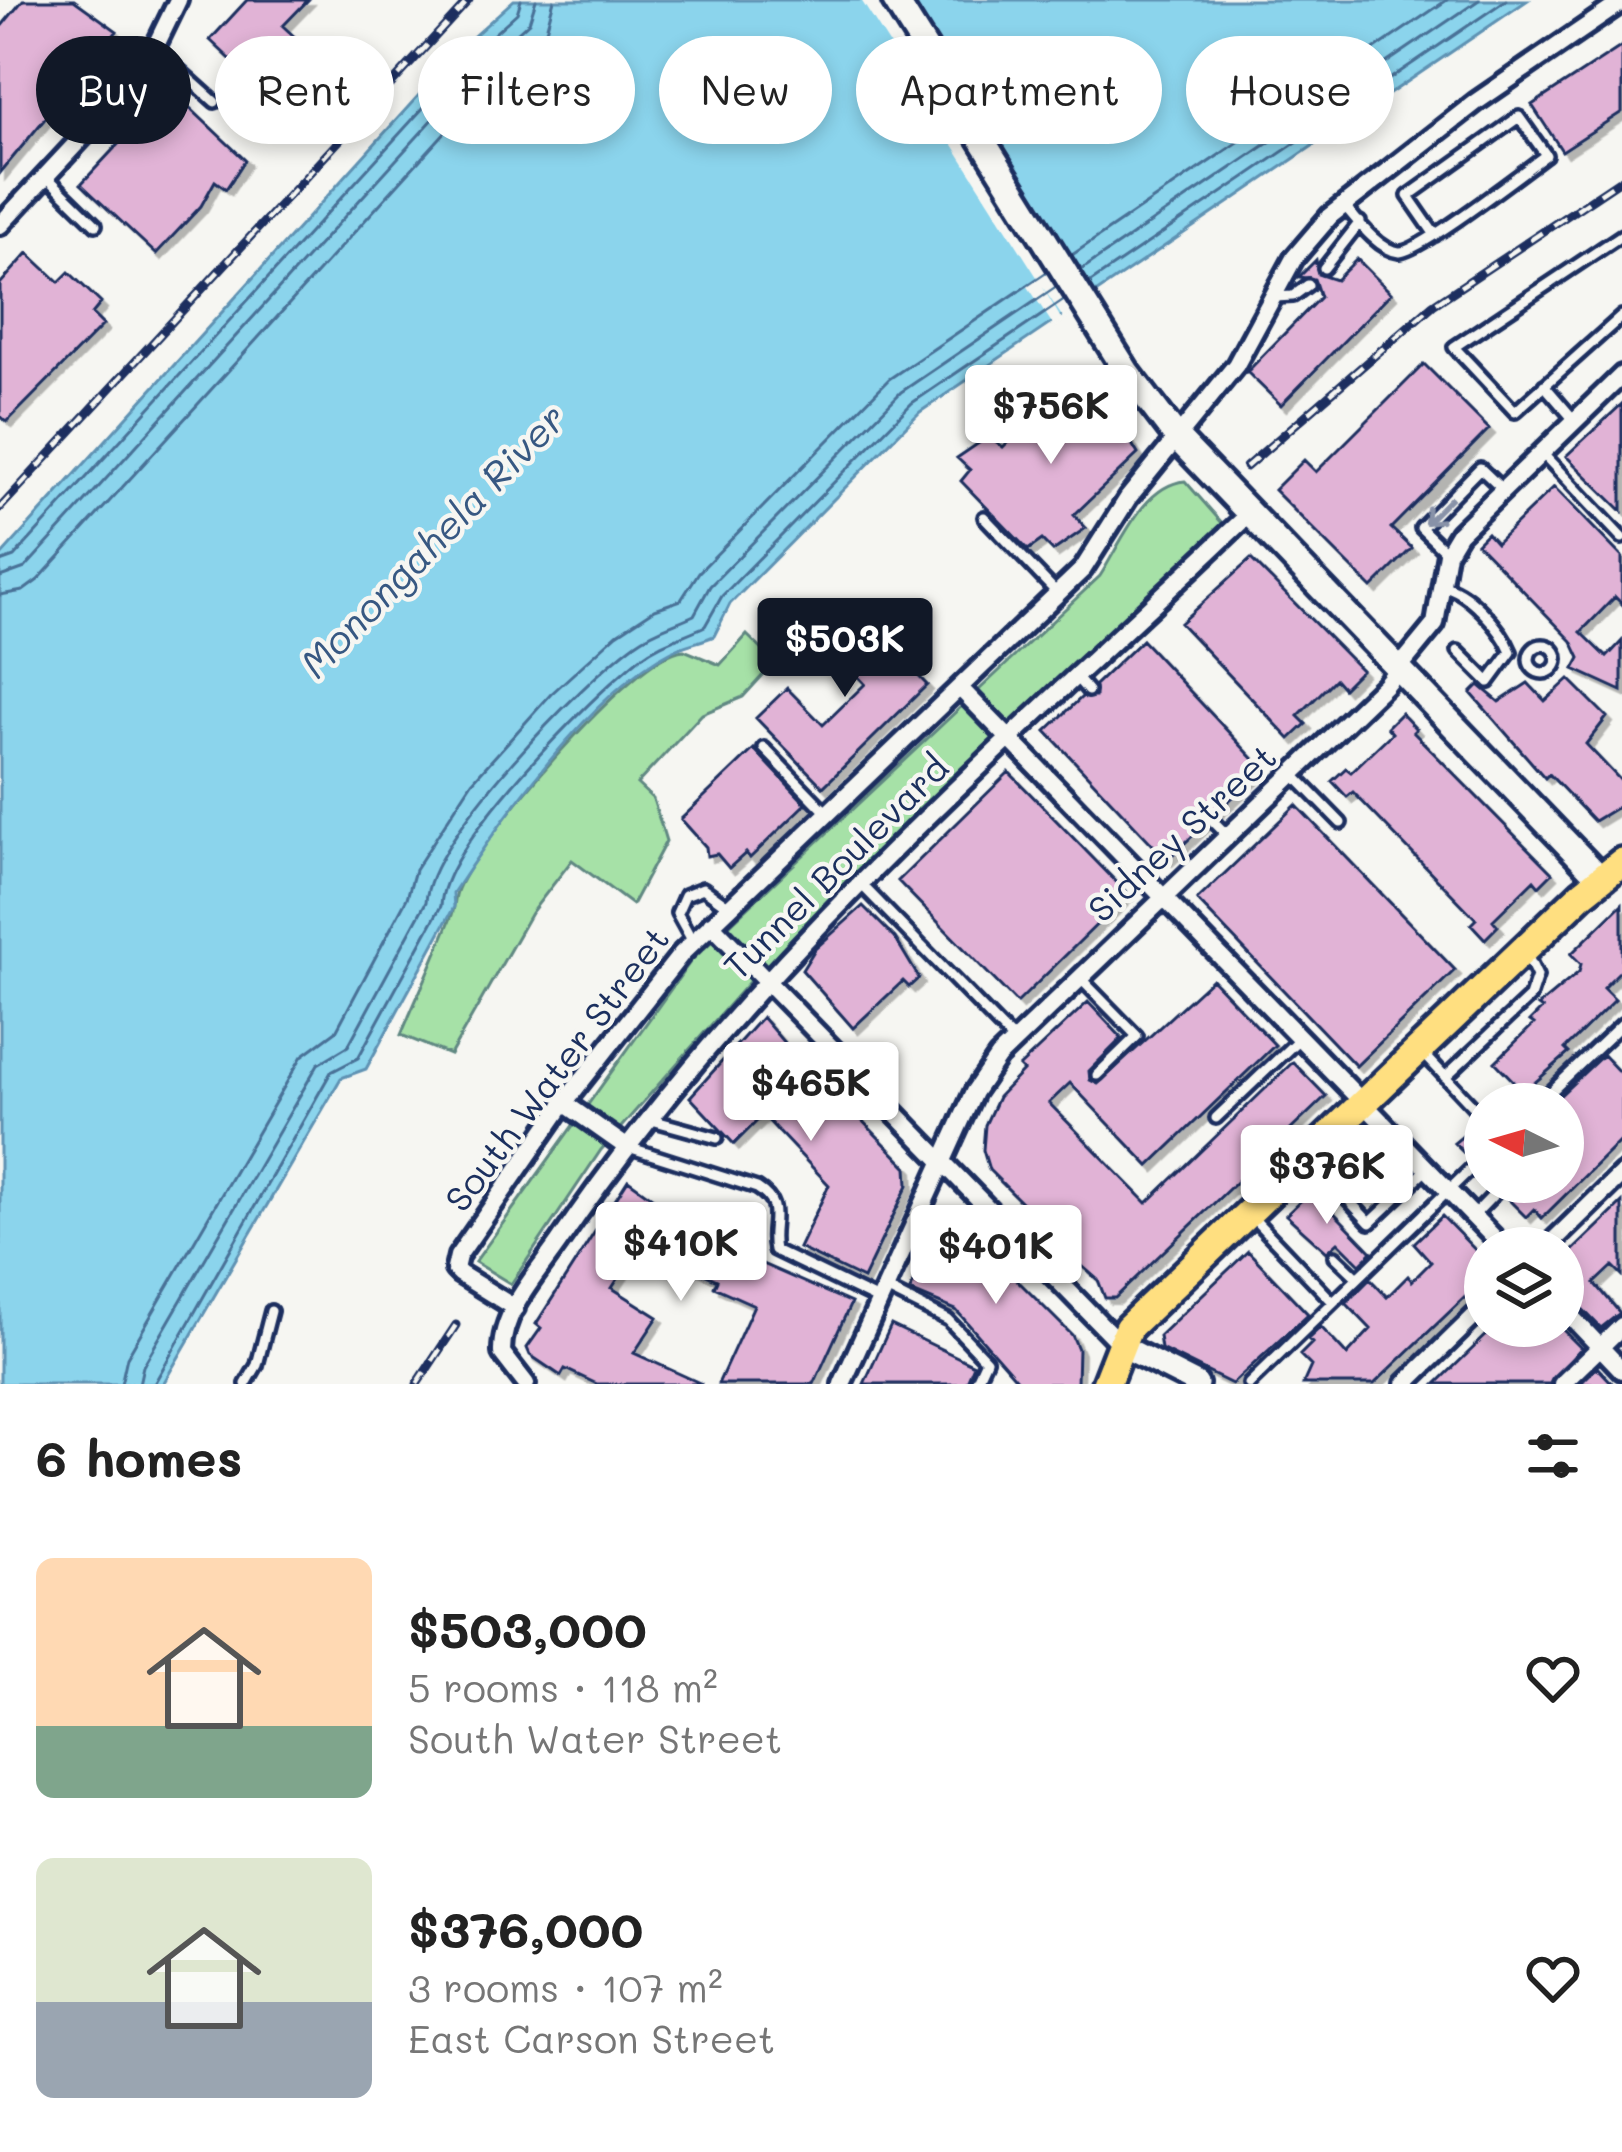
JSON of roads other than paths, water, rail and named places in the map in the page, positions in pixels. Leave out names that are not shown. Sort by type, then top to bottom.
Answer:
[{"type":"main road","points":[[895,0],[1106,338],[1178,439],[1398,669],[1611,870],[1128,1328],[1106,1384]]},
{"type":"street","points":[[163,36],[178,0]]},
{"type":"street","name":"South Water Street","points":[[515,1308],[455,1269],[458,1256],[563,1103],[693,942],[1095,556],[1128,499],[1236,365],[1309,238],[1343,205],[1492,90],[1622,2]]},
{"type":"street","points":[[0,225],[76,144]]},
{"type":"street","points":[[1447,553],[1622,375]]},
{"type":"street","name":"Tunnel Boulevard","points":[[515,1308],[625,1146],[765,980],[1012,741],[1083,684],[1249,514]]},
{"type":"street","name":"Sidney Street","points":[[842,1384],[974,1092],[1014,1041],[1078,977],[1398,669],[1435,624],[1447,553]]},
{"type":"street","points":[[960,688],[1484,1227]]},
{"type":"street","points":[[711,924],[1122,1346],[1197,1384]]},
{"type":"street","points":[[563,1103],[625,1146]]},
{"type":"street","points":[[1568,1227],[1622,1174]]},
{"type":"street","points":[[515,1308],[504,1328],[502,1353],[526,1384]]},
{"type":"street","points":[[1405,1384],[1464,1326]]},
{"type":"street","points":[[1562,1384],[1622,1327]]},
{"type":"street","points":[[1584,1330],[1622,1370]]},
{"type":"lane","points":[[191,80],[215,102]]},
{"type":"lane","points":[[1343,205],[1399,252],[1435,235],[1546,155],[1520,117],[1408,196],[1435,235]]},
{"type":"lane","points":[[46,176],[96,225]]},
{"type":"lane","points":[[1324,268],[1360,223]]},
{"type":"lane","points":[[1622,235],[1454,347],[1515,412],[1622,316]]},
{"type":"lane","points":[[1272,297],[1293,296],[1308,285]]},
{"type":"lane","points":[[1544,385],[1575,421]]},
{"type":"lane","points":[[1542,453],[1622,538]]},
{"type":"lane","points":[[1447,553],[1421,527],[1480,468],[1503,491]]},
{"type":"lane","points":[[984,517],[1058,594]]},
{"type":"lane","points":[[1442,586],[1455,588],[1506,640],[1511,652]]},
{"type":"lane","points":[[1458,651],[1489,682],[1511,652]]},
{"type":"lane","points":[[1511,652],[1529,656]]},
{"type":"lane","points":[[764,748],[828,814]]},
{"type":"lane","points":[[1293,774],[1341,824]]},
{"type":"lane","points":[[1210,818],[1228,836]]},
{"type":"lane","points":[[862,885],[1014,1041]]},
{"type":"lane","points":[[693,942],[676,913],[685,895],[703,888],[729,907]]},
{"type":"lane","points":[[1445,1077],[1530,997],[1537,976],[1525,949]]},
{"type":"lane","points":[[1078,977],[1137,1036],[1097,1076]]},
{"type":"lane","points":[[1560,1083],[1622,1024]]},
{"type":"lane","points":[[1216,1118],[1299,1039]]},
{"type":"lane","points":[[1419,1050],[1464,1097]]},
{"type":"lane","points":[[648,1119],[717,1138]]},
{"type":"lane","points":[[1399,1141],[1343,1194],[1370,1223],[1427,1169]]},
{"type":"lane","points":[[625,1146],[634,1154],[757,1188],[776,1210],[774,1250],[948,1320],[986,1360],[975,1384]]},
{"type":"lane","points":[[1249,1384],[1464,1175]]},
{"type":"lane","points":[[1473,1216],[1486,1203]]},
{"type":"lane","points":[[1249,1213],[1333,1302]]},
{"type":"lane","points":[[1335,1256],[1358,1278]]},
{"type":"lane","points":[[246,1384],[271,1311]]},
{"type":"water","name":"Monongahela River","points":[[514,0],[1528,0],[1394,91],[1394,36],[1186,36],[1186,144],[1315,144],[920,412],[730,604],[714,636],[675,650],[640,671],[580,727],[522,795],[453,893],[454,907],[366,1069],[341,1078],[163,1384],[0,1384],[0,557],[375,144],[394,144],[394,123],[418,96],[418,144],[635,144],[635,36],[474,36]]},
{"type":"railway","points":[[0,508],[469,0]]},
{"type":"railway","points":[[1246,467],[1433,305],[1622,179]]},
{"type":"railway","points":[[417,1384],[456,1325]]}]
